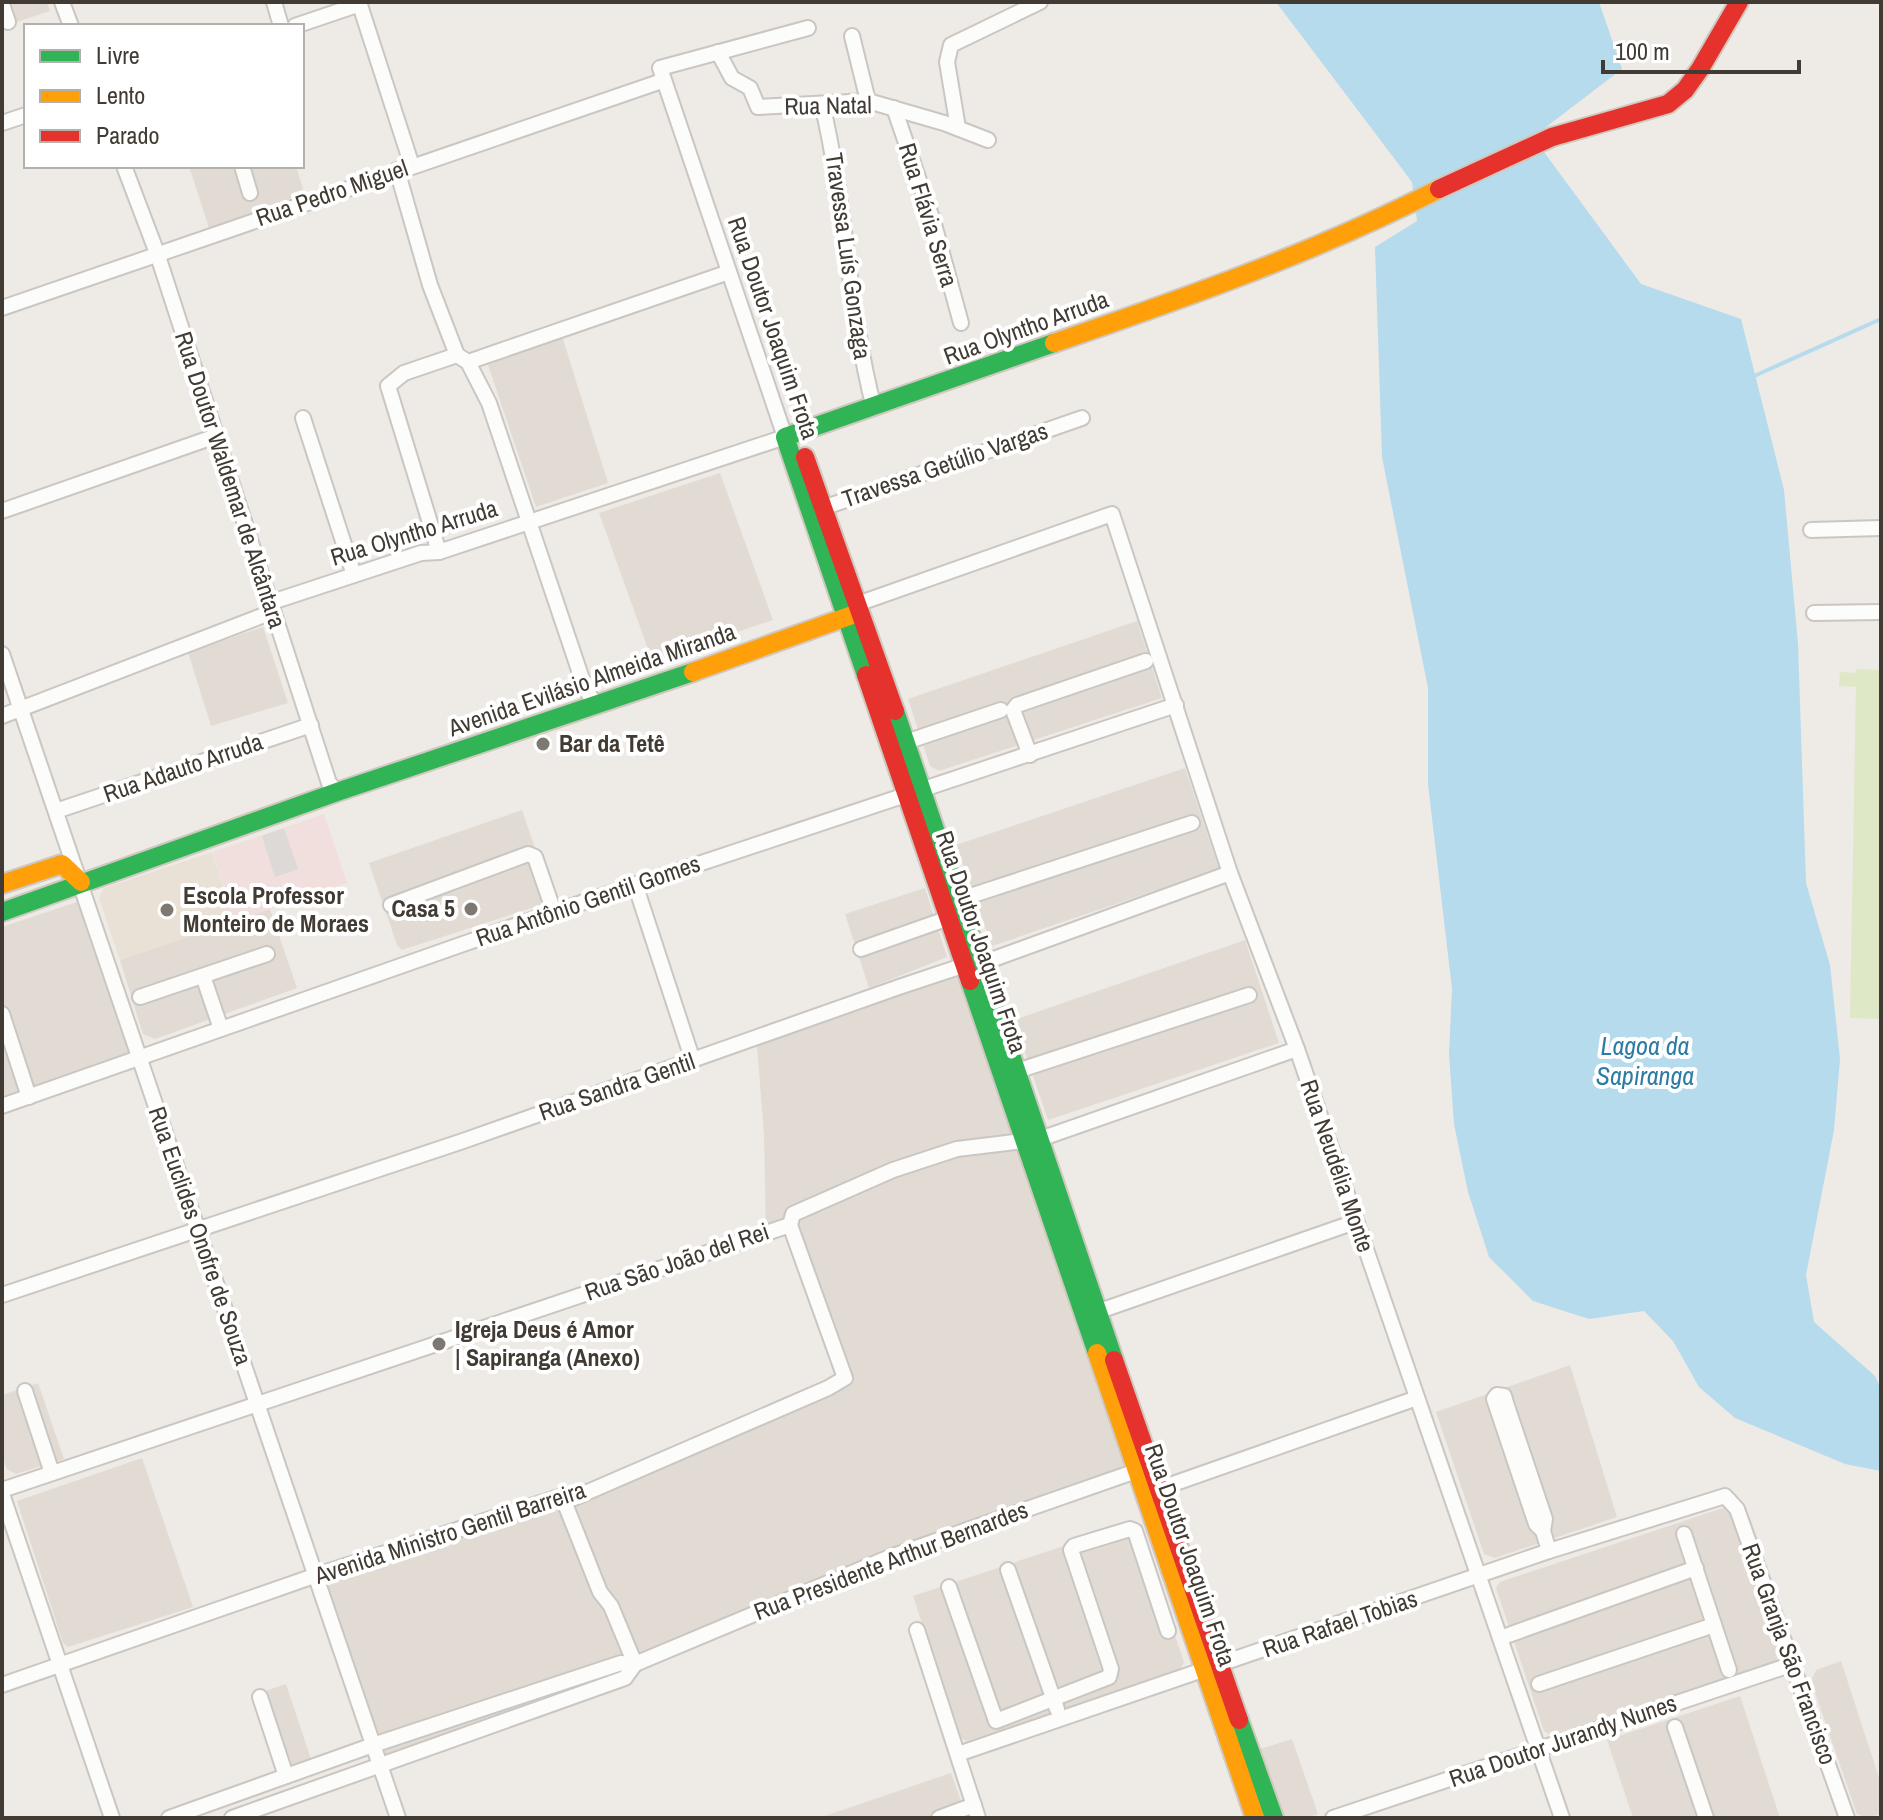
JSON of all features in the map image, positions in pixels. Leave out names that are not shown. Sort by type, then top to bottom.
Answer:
[{"type":"street","points":[[62,2],[70,24]]},
{"type":"street","points":[[274,2],[280,24]]},
{"type":"street","points":[[958,128],[947,62],[951,45],[1040,2]]},
{"type":"street","name":"Rua Olyntho Arruda","points":[[2,716],[354,575],[421,553],[439,552],[791,436],[1187,297],[1361,229],[1484,166],[1552,137],[1673,101],[1700,69],[1739,2]]},
{"type":"street","points":[[301,24],[359,3],[412,166]]},
{"type":"street","points":[[2,4],[8,22]]},
{"type":"street","points":[[662,81],[660,68],[808,28]]},
{"type":"street","points":[[852,36],[868,101]]},
{"type":"street","name":"Rua Natal","points":[[718,52],[732,78],[750,88],[758,107],[868,101],[988,140]]},
{"type":"street","name":"Rua Pedro Miguel","points":[[2,308],[662,81]]},
{"type":"street","name":"Rua Doutor Joaquim Frota","points":[[662,81],[791,436],[914,791],[958,900],[971,965],[1212,1669],[1255,1818]]},
{"type":"street","name":"Travessa Luís Gonzaga","points":[[822,104],[834,154],[840,223],[874,408]]},
{"type":"street","name":"Rua Flávia Serra","points":[[894,108],[934,224],[961,323]]},
{"type":"street","points":[[2,123],[24,116]]},
{"type":"street","name":"Rua Doutor Waldemar de Alcântara","points":[[125,168],[157,253],[329,783],[337,792]]},
{"type":"street","points":[[243,168],[250,193]]},
{"type":"street","points":[[397,170],[430,285],[462,359],[489,403],[527,524],[585,688],[595,704]]},
{"type":"street","points":[[439,552],[388,386],[404,373],[462,359],[729,272]]},
{"type":"street","points":[[303,418],[354,575]]},
{"type":"street","name":"Travessa Getúlio Vargas","points":[[816,510],[1082,418]]},
{"type":"street","points":[[2,511],[216,436]]},
{"type":"street","name":"Avenida Evilásio Almeida Miranda","points":[[2,912],[337,792],[852,616],[863,602],[1112,514]]},
{"type":"street","name":"Rua Neudélia Monte","points":[[1112,514],[1230,873],[1297,1049],[1562,1818]]},
{"type":"street","points":[[1811,530],[1881,528]]},
{"type":"street","points":[[1814,613],[1881,612]]},
{"type":"street","name":"Rua Doutor Joaquim Frota","points":[[852,616],[906,742],[914,791],[946,919],[971,965],[1017,1071],[1031,1139]]},
{"type":"street","name":"Rua Euclides Onofre de Souza","points":[[2,654],[398,1818]]},
{"type":"street","points":[[1030,755],[1013,710],[1017,705],[1146,661]]},
{"type":"street","name":"Rua Antônio Gentil Gomes","points":[[2,1106],[635,884],[1176,705]]},
{"type":"street","points":[[906,742],[1001,710]]},
{"type":"street","name":"Rua Adauto Arruda","points":[[56,811],[311,725]]},
{"type":"street","points":[[958,900],[1192,823]]},
{"type":"street","points":[[391,905],[528,854],[535,857],[554,912]]},
{"type":"street","points":[[2,884],[62,864],[81,882]]},
{"type":"street","name":"Rua Sandra Gentil","points":[[2,1295],[693,1061],[1230,873]]},
{"type":"street","points":[[635,884],[693,1061]]},
{"type":"street","points":[[861,949],[946,919]]},
{"type":"street","points":[[140,997],[267,954]]},
{"type":"street","points":[[203,976],[221,1029]]},
{"type":"street","points":[[1017,1071],[1249,995]]},
{"type":"street","points":[[2,1014],[29,1097]]},
{"type":"street","name":"Rua São João del Rei","points":[[2,1492],[257,1403],[790,1225],[793,1214],[893,1170],[957,1149],[1031,1139],[1297,1049]]},
{"type":"street","points":[[1090,1314],[1355,1222]]},
{"type":"street","name":"Avenida Ministro Gentil Barreira","points":[[2,1685],[314,1576],[562,1496],[574,1498],[845,1378],[790,1225]]},
{"type":"street","points":[[25,1391],[52,1473]]},
{"type":"street","points":[[1543,1531],[1536,1524],[1494,1399],[1497,1395],[1504,1396],[1545,1519],[1543,1531],[1549,1551]]},
{"type":"street","points":[[1150,1492],[1417,1398]]},
{"type":"street","name":"Rua Presidente Arthur Bernardes","points":[[169,1818],[373,1745],[621,1663],[635,1664],[890,1557],[1143,1469]]},
{"type":"street","points":[[2,1492],[112,1818]]},
{"type":"street","name":"Rua Rafael Tobias","points":[[958,1754],[1478,1575],[1723,1495]]},
{"type":"street","name":"Rua Granja São Francisco","points":[[1723,1495],[1731,1499],[1737,1509],[1847,1818]]},
{"type":"street","points":[[562,1496],[600,1592],[611,1606],[635,1664]]},
{"type":"street","points":[[949,1587],[994,1719],[1055,1701],[1105,1680],[1111,1669],[1071,1550],[1074,1546],[1130,1529],[1135,1531],[1168,1631]]},
{"type":"street","points":[[1684,1534],[1729,1670]]},
{"type":"street","points":[[1500,1638],[1696,1568]]},
{"type":"street","points":[[1008,1570],[1061,1721]]},
{"type":"street","points":[[1539,1684],[1714,1625]]},
{"type":"street","points":[[917,1630],[976,1812],[939,1818]]},
{"type":"street","name":"Rua Presidente Arthur Bernardes","points":[[232,1818],[625,1678],[635,1664]]},
{"type":"street","name":"Rua Doutor Jurandy Nunes","points":[[1333,1818],[1793,1664]]},
{"type":"street","name":"Rua Doutor Joaquim Frota","points":[[1212,1669],[1274,1818]]},
{"type":"street","points":[[260,1697],[286,1776]]},
{"type":"street","points":[[1675,1727],[1706,1818]]},
{"type":"shaded area","points":[[2,2],[47,2],[50,11],[2,27]]},
{"type":"shaded area","points":[[190,168],[297,168],[306,198],[210,231]]},
{"type":"shaded area","points":[[561,333],[608,483],[536,507],[486,359]]},
{"type":"shaded area","points":[[720,473],[773,620],[652,660],[599,513]]},
{"type":"shaded area","points":[[1137,621],[1162,698],[939,771],[930,766],[908,699]]},
{"type":"shaded area","points":[[263,627],[288,703],[211,726],[188,652]]},
{"type":"shaded area","points":[[1185,768],[1219,869],[992,946],[956,845]]},
{"type":"shaded area","points":[[522,810],[553,901],[402,950],[397,945],[369,863]]},
{"type":"shaded area","points":[[324,814],[347,883],[234,921],[213,852]]},
{"type":"shaded area","points":[[284,828],[298,869],[275,877],[262,836]]},
{"type":"shaded area","name":"Escola Professor Monteiro de Moraes","points":[[212,852],[234,921],[120,960],[99,898],[104,888]]},
{"type":"shaded area","points":[[925,888],[947,957],[869,988],[845,914]]},
{"type":"shaded area","points":[[77,902],[138,1062],[2,1104],[2,927]]},
{"type":"shaded area","points":[[270,909],[297,988],[155,1039],[143,1034],[120,960]]},
{"type":"shaded area","points":[[1245,940],[1279,1043],[1048,1120],[1014,1020]]},
{"type":"shaded area","points":[[964,969],[1134,1478],[894,1557],[632,1671],[370,1761],[312,1582],[566,1499],[843,1377],[786,1232],[766,1236],[764,1134],[757,1046]]},
{"type":"shaded area","points":[[1570,1365],[1617,1517],[1495,1558],[1484,1554],[1436,1412]]},
{"type":"shaded area","points":[[38,1383],[64,1459],[16,1474],[7,1469],[2,1456],[2,1395]]},
{"type":"shaded area","points":[[142,1458],[193,1607],[68,1647],[63,1643],[17,1501]]},
{"type":"shaded area","points":[[1726,1507],[1733,1512],[1781,1650],[1777,1660],[1551,1735],[1544,1731],[1496,1588],[1500,1582]]},
{"type":"shaded area","points":[[1136,1522],[1184,1662],[1180,1670],[967,1741],[960,1738],[913,1596]]},
{"type":"shaded area","points":[[1841,1661],[1881,1784],[1881,1814],[1867,1818],[1857,1814],[1811,1681],[1816,1670]]},
{"type":"shaded area","points":[[286,1684],[311,1759],[278,1770],[253,1695]]},
{"type":"shaded area","points":[[1740,1696],[1780,1818],[1633,1818],[1607,1740]]},
{"type":"shaded area","points":[[1292,1739],[1318,1814],[1305,1818],[1284,1818],[1260,1749]]},
{"type":"shaded area","points":[[951,1773],[967,1818],[819,1818]]},
{"type":"green space","points":[[1856,669],[1881,670],[1881,1019],[1850,1018],[1856,687],[1839,686],[1840,672],[1855,673]]},
{"type":"water","name":"Lagoa da Sapiranga","points":[[1276,2],[1599,2],[1622,69],[1533,137],[1641,284],[1741,319],[1784,490],[1798,644],[1806,883],[1830,965],[1840,1059],[1834,1130],[1806,1275],[1814,1322],[1875,1376],[1881,1389],[1881,1471],[1845,1464],[1735,1418],[1699,1387],[1673,1341],[1644,1311],[1589,1319],[1533,1301],[1489,1257],[1468,1192],[1454,1124],[1449,1054],[1452,989],[1428,784],[1428,688],[1382,457],[1375,247],[1417,221],[1412,182]]},
{"type":"waterway","points":[[1752,377],[1881,319]]},
{"type":"traffic: fast","points":[[866,675],[785,437],[1054,343]]},
{"type":"traffic: fast","points":[[2,912],[337,792],[693,672]]},
{"type":"traffic: fast","points":[[895,711],[1114,1360]]},
{"type":"traffic: fast","points":[[970,981],[1097,1353]]},
{"type":"traffic: fast","points":[[1239,1720],[1274,1818]]},
{"type":"traffic: slow","points":[[1054,343],[1298,254],[1439,189]]},
{"type":"traffic: slow","points":[[693,672],[855,614]]},
{"type":"traffic: slow","points":[[2,884],[62,864],[81,882]]},
{"type":"traffic: slow","points":[[1097,1353],[1255,1818]]},
{"type":"traffic: jam","points":[[1439,189],[1552,137],[1668,104],[1685,90],[1700,69],[1739,2]]},
{"type":"traffic: jam","points":[[805,457],[895,711]]},
{"type":"traffic: jam","points":[[866,675],[970,981]]},
{"type":"traffic: jam","points":[[1114,1360],[1239,1720]]},
{"type":"place","name":"Bar da Tetê","points":[[543,744]]},
{"type":"place","name":"Casa 5","points":[[471,909]]},
{"type":"place","name":"Escola Professor Monteiro de Moraes","points":[[167,910]]},
{"type":"place","name":"Igreja Deus é Amor | Sapiranga (Anexo)","points":[[439,1344]]}]
